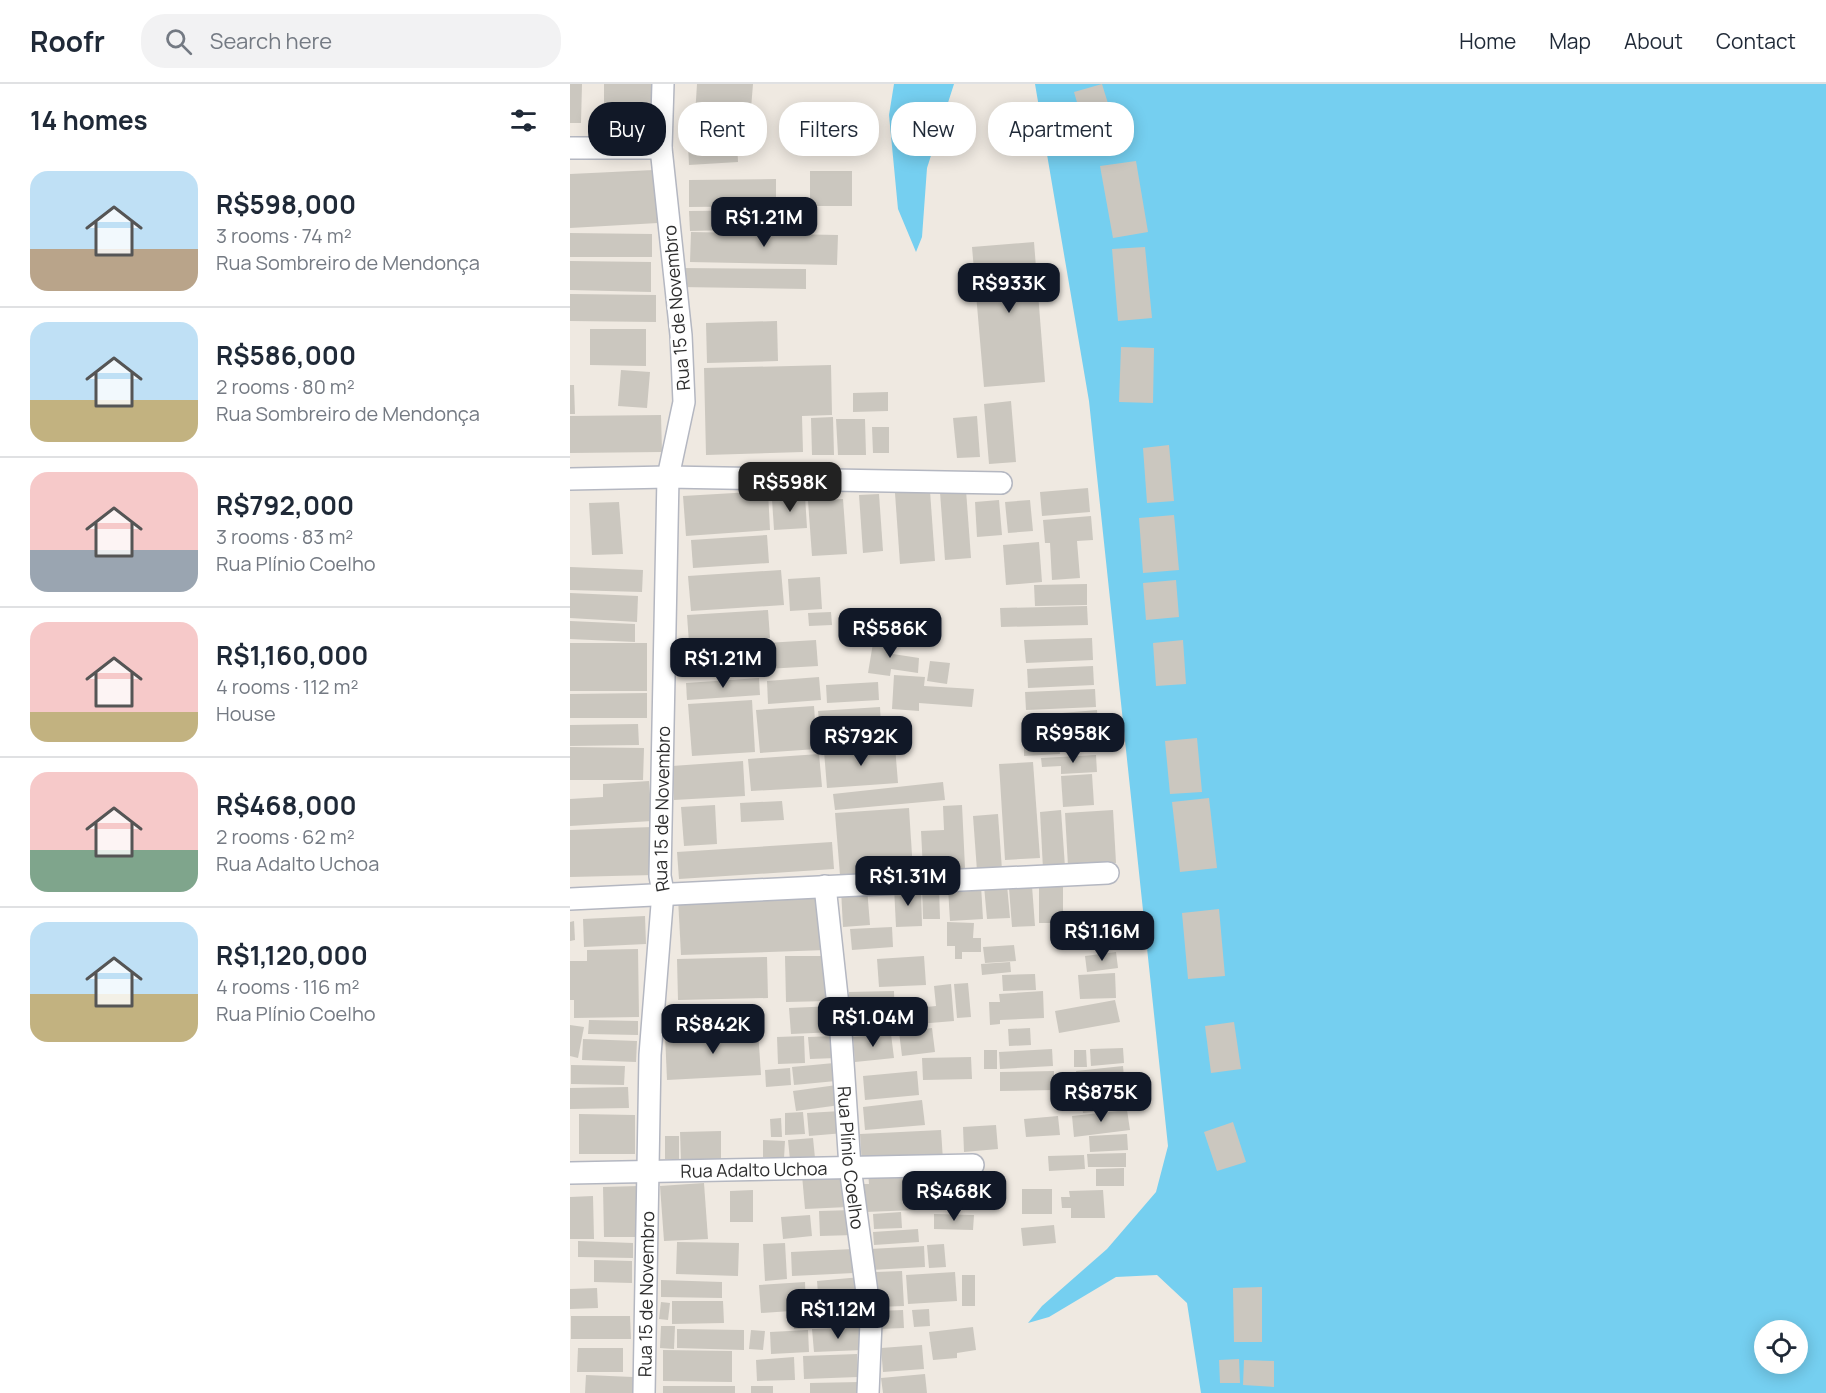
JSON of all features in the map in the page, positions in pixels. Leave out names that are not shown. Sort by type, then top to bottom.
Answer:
[{"type":"street","name":"Rua 15 de Novembro","points":[[662,102],[663,84]]},
{"type":"street","points":[[570,148],[588,148]]},
{"type":"street","name":"Rua 15 de Novembro","points":[[644,1393],[650,1055],[663,892],[660,864],[668,477],[684,402],[681,335],[662,156]]},
{"type":"street","points":[[570,478],[668,477],[1001,483]]},
{"type":"street","points":[[570,899],[663,892],[1108,873]]},
{"type":"street","name":"Rua Plínio Coelho","points":[[825,886],[841,1034],[850,1167],[872,1322],[868,1393]]},
{"type":"street","name":"Rua Adalto Uchoa","points":[[570,1173],[974,1165]]},
{"type":"water","points":[[894,84],[954,84],[948,102],[891,102]]},
{"type":"water","points":[[1035,84],[1826,84],[1826,1393],[1201,1393],[1187,1303],[1157,1275],[1116,1277],[1049,1317],[1028,1323],[1042,1306],[1107,1249],[1156,1192],[1168,1146],[1089,401],[1047,156],[1134,156],[1134,102],[1038,102]]},
{"type":"water","points":[[891,103],[891,136],[889,115]]},
{"type":"water","points":[[893,156],[931,156],[927,168],[922,237],[916,252],[898,209]]},
{"type":"building","points":[[570,84],[582,84],[581,123],[570,123]]},
{"type":"building","points":[[604,84],[653,84],[653,102],[604,102]]},
{"type":"building","points":[[697,84],[753,84],[752,102],[696,102]]},
{"type":"building","points":[[1102,84],[1108,102],[1077,102],[1074,92]]},
{"type":"building","points":[[689,156],[738,156],[738,162],[689,165]]},
{"type":"building","points":[[1136,161],[1148,232],[1113,238],[1100,166]]},
{"type":"building","points":[[654,170],[658,223],[570,228],[570,174]]},
{"type":"building","points":[[810,171],[852,171],[852,206],[810,206]]},
{"type":"building","points":[[776,179],[776,206],[689,207],[689,180]]},
{"type":"building","points":[[775,210],[775,229],[690,231],[689,211]]},
{"type":"building","points":[[691,232],[838,235],[837,265],[690,262]]},
{"type":"building","points":[[570,233],[652,234],[652,257],[570,257]]},
{"type":"building","points":[[1034,242],[1045,382],[984,387],[972,247]]},
{"type":"building","points":[[1145,247],[1152,318],[1118,321],[1112,249]]},
{"type":"building","points":[[570,261],[651,262],[651,292],[570,290]]},
{"type":"building","points":[[679,268],[806,269],[806,289],[679,287]]},
{"type":"building","points":[[570,294],[656,295],[656,322],[570,321]]},
{"type":"building","points":[[777,321],[778,361],[707,363],[706,323]]},
{"type":"building","points":[[590,329],[646,329],[646,366],[590,365]]},
{"type":"building","points":[[1121,347],[1154,348],[1153,403],[1119,402]]},
{"type":"building","points":[[831,365],[832,415],[802,416],[803,452],[706,455],[704,368]]},
{"type":"building","points":[[621,370],[650,372],[647,408],[618,406]]},
{"type":"building","points":[[570,385],[574,385],[575,414],[570,414]]},
{"type":"building","points":[[888,392],[888,411],[853,412],[853,393]]},
{"type":"building","points":[[1011,401],[1016,462],[989,464],[984,404]]},
{"type":"building","points":[[661,415],[662,452],[570,453],[570,416]]},
{"type":"building","points":[[977,416],[980,457],[957,458],[953,418]]},
{"type":"building","points":[[833,417],[834,455],[812,455],[811,418]]},
{"type":"building","points":[[836,419],[865,419],[866,455],[838,455]]},
{"type":"building","points":[[872,427],[889,427],[889,453],[873,453]]},
{"type":"building","points":[[1169,445],[1174,501],[1147,503],[1143,448]]},
{"type":"building","points":[[1088,488],[1090,512],[1042,516],[1040,492]]},
{"type":"building","points":[[966,490],[971,558],[945,560],[940,492]]},
{"type":"building","points":[[768,491],[770,530],[686,536],[683,496]]},
{"type":"building","points":[[930,491],[935,561],[900,564],[895,493]]},
{"type":"building","points":[[879,494],[883,551],[863,553],[859,495]]},
{"type":"building","points":[[805,496],[807,528],[774,530],[772,499]]},
{"type":"building","points":[[843,499],[847,554],[812,556],[808,501]]},
{"type":"building","points":[[999,500],[1002,535],[977,537],[975,502]]},
{"type":"building","points":[[1030,500],[1033,531],[1008,533],[1005,502]]},
{"type":"building","points":[[619,502],[623,554],[592,555],[589,503]]},
{"type":"building","points":[[1174,515],[1179,570],[1143,573],[1139,518]]},
{"type":"building","points":[[1091,516],[1093,540],[1077,541],[1080,578],[1052,580],[1050,543],[1045,543],[1043,520]]},
{"type":"building","points":[[767,535],[769,563],[693,568],[691,540]]},
{"type":"building","points":[[1039,542],[1042,582],[1006,585],[1003,545]]},
{"type":"building","points":[[570,567],[643,570],[642,592],[570,590]]},
{"type":"building","points":[[781,570],[784,605],[691,611],[688,576]]},
{"type":"building","points":[[820,577],[822,609],[790,611],[788,579]]},
{"type":"building","points":[[1176,580],[1179,617],[1146,620],[1143,583]]},
{"type":"building","points":[[1087,584],[1087,605],[1035,606],[1034,585]]},
{"type":"building","points":[[570,593],[638,596],[637,622],[570,618]]},
{"type":"building","points":[[1087,606],[1088,625],[1001,627],[1000,608]]},
{"type":"building","points":[[768,610],[770,638],[689,643],[687,615]]},
{"type":"building","points":[[831,612],[832,625],[809,626],[808,613]]},
{"type":"building","points":[[570,621],[635,624],[635,642],[570,639]]},
{"type":"building","points":[[874,637],[895,640],[893,654],[919,658],[918,673],[891,669],[890,676],[868,673]]},
{"type":"building","points":[[1092,638],[1093,660],[1026,663],[1024,640]]},
{"type":"building","points":[[816,640],[818,666],[685,674],[683,648]]},
{"type":"building","points":[[1183,640],[1186,684],[1156,686],[1153,643]]},
{"type":"building","points":[[570,643],[647,643],[647,691],[570,691]]},
{"type":"building","points":[[930,661],[950,663],[947,684],[927,681]]},
{"type":"building","points":[[1093,666],[1094,685],[1028,688],[1027,669]]},
{"type":"building","points":[[894,675],[925,677],[924,686],[974,689],[972,707],[919,703],[919,711],[892,709]]},
{"type":"building","points":[[819,677],[821,700],[768,704],[767,681]]},
{"type":"building","points":[[759,678],[760,695],[687,700],[686,683]]},
{"type":"building","points":[[878,682],[879,700],[827,703],[826,685]]},
{"type":"building","points":[[1095,689],[1096,707],[1026,710],[1025,692]]},
{"type":"building","points":[[647,693],[647,718],[570,718],[570,694]]},
{"type":"building","points":[[752,700],[755,752],[692,756],[688,704]]},
{"type":"building","points":[[814,706],[817,749],[760,753],[756,710]]},
{"type":"building","points":[[880,707],[881,726],[820,730],[818,711]]},
{"type":"building","points":[[1097,710],[1098,726],[1063,728],[1062,713]]},
{"type":"building","points":[[638,724],[639,745],[570,746],[570,725]]},
{"type":"building","points":[[1102,729],[1104,751],[1065,753],[1063,732]]},
{"type":"building","points":[[1197,738],[1202,792],[1170,794],[1165,741]]},
{"type":"building","points":[[1059,742],[1060,754],[1024,756],[1024,744]]},
{"type":"building","points":[[895,746],[898,783],[827,788],[824,751]]},
{"type":"building","points":[[570,747],[644,748],[643,780],[570,780]]},
{"type":"building","points":[[819,754],[822,787],[751,791],[748,759]]},
{"type":"building","points":[[1096,755],[1097,772],[1061,774],[1061,766],[1042,767],[1041,758]]},
{"type":"building","points":[[743,761],[745,796],[674,800],[672,766]]},
{"type":"building","points":[[1033,762],[1040,858],[1005,860],[999,764]]},
{"type":"building","points":[[1092,774],[1094,805],[1063,807],[1061,776]]},
{"type":"building","points":[[649,781],[652,821],[570,826],[570,799],[603,797],[603,784]]},
{"type":"building","points":[[943,782],[945,800],[835,810],[833,794]]},
{"type":"building","points":[[1209,798],[1217,868],[1180,872],[1172,802]]},
{"type":"building","points":[[782,801],[784,820],[741,822],[740,803]]},
{"type":"building","points":[[715,805],[717,844],[684,846],[681,807]]},
{"type":"building","points":[[962,805],[965,868],[923,870],[921,831],[944,830],[943,806]]},
{"type":"building","points":[[909,808],[913,871],[840,875],[835,813]]},
{"type":"building","points":[[1061,810],[1065,867],[1043,869],[1040,812]]},
{"type":"building","points":[[1113,810],[1116,863],[1068,866],[1065,813]]},
{"type":"building","points":[[998,814],[1002,870],[977,871],[973,816]]},
{"type":"building","points":[[652,827],[654,875],[570,877],[570,830]]},
{"type":"building","points":[[832,842],[834,869],[679,879],[677,852]]},
{"type":"building","points":[[1039,883],[1063,883],[1063,923],[1039,923]]},
{"type":"building","points":[[1007,885],[1010,918],[987,919],[984,886]]},
{"type":"building","points":[[939,886],[940,919],[923,919],[922,887]]},
{"type":"building","points":[[981,886],[983,919],[950,921],[948,888]]},
{"type":"building","points":[[1032,886],[1035,926],[1012,927],[1009,888]]},
{"type":"building","points":[[894,887],[921,887],[922,926],[896,927]]},
{"type":"building","points":[[867,888],[870,925],[843,927],[841,890]]},
{"type":"building","points":[[824,892],[826,950],[681,955],[678,898]]},
{"type":"building","points":[[1219,909],[1225,976],[1188,979],[1182,913]]},
{"type":"building","points":[[1118,911],[1119,932],[1082,933],[1081,912]]},
{"type":"building","points":[[645,916],[646,944],[584,947],[583,919]]},
{"type":"building","points":[[574,921],[575,940],[570,941],[570,922]]},
{"type":"building","points":[[947,922],[974,923],[973,938],[981,938],[981,952],[962,952],[962,959],[955,959],[955,946],[947,946]]},
{"type":"building","points":[[892,927],[893,947],[852,950],[850,929]]},
{"type":"building","points":[[1014,945],[1016,961],[985,963],[983,947]]},
{"type":"building","points":[[638,949],[639,1017],[574,1018],[574,1000],[570,1000],[570,961],[587,961],[587,950]]},
{"type":"building","points":[[1116,952],[1118,968],[1087,972],[1085,956]]},
{"type":"building","points":[[785,956],[828,956],[829,1001],[786,1002]]},
{"type":"building","points":[[924,956],[926,985],[879,987],[877,959]]},
{"type":"building","points":[[767,957],[768,998],[678,1000],[677,959]]},
{"type":"building","points":[[1010,962],[1011,972],[982,975],[981,964]]},
{"type":"building","points":[[1115,973],[1116,998],[1080,999],[1078,975]]},
{"type":"building","points":[[1035,974],[1036,990],[1003,991],[1002,975]]},
{"type":"building","points":[[968,983],[971,1017],[957,1018],[954,984]]},
{"type":"building","points":[[951,984],[954,1021],[918,1024],[917,1008],[936,1006],[934,986]]},
{"type":"building","points":[[894,991],[895,1024],[849,1025],[849,992]]},
{"type":"building","points":[[1043,991],[1044,1018],[1000,1020],[1000,1024],[990,1025],[989,1002],[1000,1002],[999,994]]},
{"type":"building","points":[[1115,1000],[1120,1022],[1059,1033],[1055,1011]]},
{"type":"building","points":[[678,1006],[738,1007],[739,1028],[678,1027]]},
{"type":"building","points":[[834,1006],[836,1032],[791,1034],[789,1008]]},
{"type":"building","points":[[904,1007],[911,1007],[911,1025],[904,1025]]},
{"type":"building","points":[[589,1020],[638,1021],[638,1035],[588,1034]]},
{"type":"building","points":[[1234,1022],[1241,1069],[1211,1073],[1205,1026]]},
{"type":"building","points":[[570,1025],[584,1027],[578,1058],[570,1056]]},
{"type":"building","points":[[932,1028],[935,1052],[902,1056],[899,1032]]},
{"type":"building","points":[[1030,1028],[1031,1045],[1009,1046],[1008,1029]]},
{"type":"building","points":[[758,1030],[761,1075],[667,1080],[665,1034]]},
{"type":"building","points":[[891,1034],[894,1058],[855,1062],[853,1037]]},
{"type":"building","points":[[804,1036],[805,1063],[778,1064],[777,1037]]},
{"type":"building","points":[[835,1036],[836,1058],[810,1059],[808,1037]]},
{"type":"building","points":[[583,1039],[637,1041],[636,1062],[582,1060]]},
{"type":"building","points":[[1123,1048],[1124,1063],[1091,1066],[1090,1049]]},
{"type":"building","points":[[1052,1049],[1053,1066],[1000,1069],[999,1052]]},
{"type":"building","points":[[984,1050],[997,1050],[997,1069],[984,1069]]},
{"type":"building","points":[[1074,1050],[1086,1050],[1087,1067],[1074,1067]]},
{"type":"building","points":[[971,1057],[972,1079],[923,1080],[922,1058]]},
{"type":"building","points":[[834,1063],[836,1081],[794,1085],[792,1067]]},
{"type":"building","points":[[571,1065],[625,1066],[624,1085],[571,1084]]},
{"type":"building","points":[[1123,1066],[1125,1089],[1079,1094],[1076,1071]]},
{"type":"building","points":[[790,1068],[791,1085],[766,1087],[765,1070]]},
{"type":"building","points":[[917,1071],[919,1095],[865,1100],[863,1076]]},
{"type":"building","points":[[1054,1071],[1054,1090],[1000,1091],[1000,1072]]},
{"type":"building","points":[[837,1085],[840,1105],[796,1111],[793,1091]]},
{"type":"building","points":[[628,1087],[629,1108],[570,1109],[570,1088]]},
{"type":"building","points":[[1124,1092],[1126,1108],[1083,1113],[1081,1097]]},
{"type":"building","points":[[922,1100],[925,1125],[865,1130],[863,1107]]},
{"type":"building","points":[[1127,1110],[1130,1130],[1074,1137],[1072,1116]]},
{"type":"building","points":[[841,1111],[844,1133],[809,1136],[807,1113]]},
{"type":"building","points":[[803,1112],[805,1134],[785,1135],[785,1113]]},
{"type":"building","points":[[579,1114],[635,1115],[635,1154],[579,1154]]},
{"type":"building","points":[[1058,1116],[1060,1135],[1026,1137],[1024,1119]]},
{"type":"building","points":[[781,1118],[782,1137],[771,1137],[770,1119]]},
{"type":"building","points":[[1233,1122],[1246,1162],[1217,1171],[1204,1132]]},
{"type":"building","points":[[996,1125],[998,1149],[964,1152],[963,1127]]},
{"type":"building","points":[[941,1130],[943,1160],[862,1164],[860,1134]]},
{"type":"building","points":[[721,1131],[721,1160],[681,1161],[680,1132]]},
{"type":"building","points":[[1127,1134],[1128,1150],[1090,1152],[1089,1136]]},
{"type":"building","points":[[665,1136],[679,1136],[679,1159],[665,1159]]},
{"type":"building","points":[[813,1138],[815,1158],[790,1160],[788,1140]]},
{"type":"building","points":[[763,1140],[785,1141],[784,1158],[763,1157]]},
{"type":"building","points":[[1126,1153],[1126,1167],[1088,1167],[1087,1154]]},
{"type":"building","points":[[1084,1155],[1085,1169],[1049,1171],[1048,1156]]},
{"type":"building","points":[[1124,1168],[1124,1186],[1096,1186],[1096,1169]]},
{"type":"building","points":[[914,1169],[916,1210],[865,1212],[864,1184],[869,1184],[868,1171]]},
{"type":"building","points":[[846,1172],[848,1207],[805,1209],[802,1175]]},
{"type":"building","points":[[985,1175],[986,1206],[931,1208],[929,1178]]},
{"type":"building","points":[[704,1183],[708,1239],[664,1241],[660,1186]]},
{"type":"building","points":[[639,1186],[641,1237],[604,1237],[603,1187]]},
{"type":"building","points":[[1022,1189],[1052,1189],[1052,1214],[1022,1214]]},
{"type":"building","points":[[753,1190],[753,1222],[730,1222],[730,1191]]},
{"type":"building","points":[[1103,1190],[1105,1218],[1071,1218],[1071,1208],[1062,1208],[1061,1197],[1070,1197],[1069,1191]]},
{"type":"building","points":[[593,1196],[594,1239],[570,1239],[570,1197]]},
{"type":"building","points":[[853,1210],[854,1235],[820,1236],[819,1211]]},
{"type":"building","points":[[901,1212],[902,1228],[874,1229],[873,1214]]},
{"type":"building","points":[[934,1214],[974,1215],[973,1230],[934,1229]]},
{"type":"building","points":[[810,1215],[812,1236],[783,1239],[781,1217]]},
{"type":"building","points":[[1054,1225],[1056,1243],[1023,1246],[1021,1228]]},
{"type":"building","points":[[918,1229],[919,1242],[874,1245],[873,1232]]},
{"type":"building","points":[[578,1241],[633,1243],[633,1258],[578,1257]]},
{"type":"building","points":[[677,1242],[739,1243],[738,1276],[676,1274]]},
{"type":"building","points":[[785,1243],[787,1279],[765,1281],[763,1244]]},
{"type":"building","points":[[944,1244],[946,1267],[929,1268],[927,1245]]},
{"type":"building","points":[[924,1246],[925,1267],[871,1270],[870,1249]]},
{"type":"building","points":[[853,1249],[854,1273],[792,1276],[791,1252]]},
{"type":"building","points":[[594,1260],[632,1261],[632,1283],[594,1282]]},
{"type":"building","points":[[902,1271],[904,1306],[878,1307],[876,1272]]},
{"type":"building","points":[[955,1272],[957,1301],[908,1304],[906,1275]]},
{"type":"building","points":[[962,1275],[975,1275],[975,1306],[962,1306]]},
{"type":"building","points":[[861,1277],[862,1303],[819,1306],[817,1281]]},
{"type":"building","points":[[661,1280],[722,1282],[722,1298],[661,1297]]},
{"type":"building","points":[[805,1282],[806,1310],[761,1313],[759,1285]]},
{"type":"building","points":[[1262,1287],[1262,1342],[1234,1342],[1233,1288]]},
{"type":"building","points":[[597,1288],[598,1308],[570,1309],[570,1289]]},
{"type":"building","points":[[672,1301],[723,1301],[724,1323],[672,1324]]},
{"type":"building","points":[[661,1302],[670,1303],[668,1320],[659,1319]]},
{"type":"building","points":[[857,1309],[858,1326],[794,1329],[793,1313]]},
{"type":"building","points":[[929,1309],[930,1326],[914,1327],[912,1310]]},
{"type":"building","points":[[903,1310],[904,1328],[878,1329],[877,1311]]},
{"type":"building","points":[[571,1316],[630,1316],[631,1339],[571,1339]]},
{"type":"building","points":[[661,1326],[675,1326],[674,1349],[660,1348]]},
{"type":"building","points":[[861,1327],[863,1350],[814,1352],[812,1329]]},
{"type":"building","points":[[973,1327],[976,1350],[957,1353],[957,1358],[933,1360],[929,1332]]},
{"type":"building","points":[[677,1329],[744,1330],[744,1350],[677,1348]]},
{"type":"building","points":[[751,1330],[765,1331],[763,1350],[749,1349]]},
{"type":"building","points":[[808,1330],[809,1352],[771,1354],[770,1332]]},
{"type":"building","points":[[922,1345],[924,1369],[883,1372],[881,1348]]},
{"type":"building","points":[[578,1348],[623,1348],[623,1372],[577,1372]]},
{"type":"building","points":[[663,1350],[732,1351],[732,1382],[663,1381]]},
{"type":"building","points":[[857,1354],[858,1377],[804,1379],[803,1356]]},
{"type":"building","points":[[794,1357],[795,1380],[757,1381],[756,1360]]},
{"type":"building","points":[[1239,1359],[1240,1383],[1220,1383],[1219,1360]]},
{"type":"building","points":[[1244,1360],[1274,1361],[1274,1387],[1243,1385]]},
{"type":"building","points":[[925,1374],[927,1393],[883,1393],[881,1378]]},
{"type":"building","points":[[586,1375],[633,1377],[633,1393],[585,1393]]},
{"type":"building","points":[[860,1382],[860,1393],[810,1393],[810,1383]]},
{"type":"building","points":[[663,1386],[735,1386],[735,1393],[663,1393]]},
{"type":"building","points":[[751,1386],[773,1386],[773,1393],[751,1393]]}]
